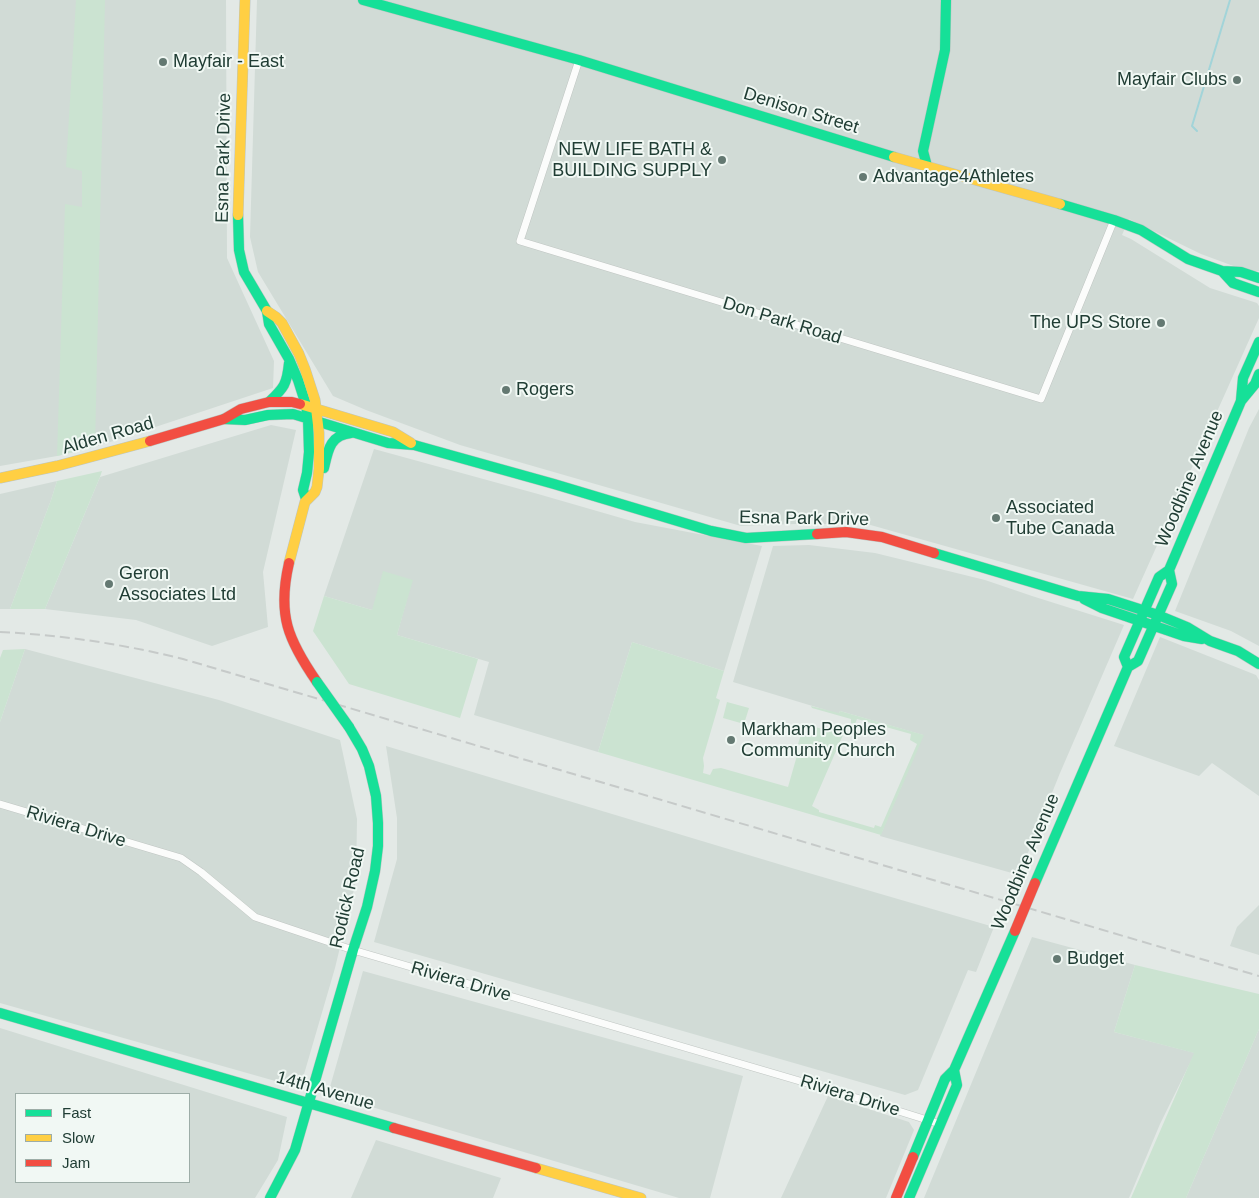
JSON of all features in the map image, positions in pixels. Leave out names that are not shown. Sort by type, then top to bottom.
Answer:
[{"type":"main road","name":"Esna Park Drive","points":[[245,0],[241,101],[239,250],[244,272],[267,311],[269,324],[289,359],[306,406],[313,419],[388,443],[414,445],[711,531],[746,538],[846,532],[882,537],[1078,596],[1102,608],[1184,636],[1210,641]]},
{"type":"main road","name":"Denison Street","points":[[363,0],[579,60],[927,166],[1114,220],[1142,230],[1188,259],[1222,271],[1241,272],[1259,278]]},
{"type":"main road","points":[[927,166],[923,151],[945,50],[946,0]]},
{"type":"main road","name":"Denison Street","points":[[1222,271],[1233,282],[1259,292]]},
{"type":"main road","name":"Esna Park Drive","points":[[267,311],[280,319],[310,379],[316,408],[313,419]]},
{"type":"main road","name":"Woodbine Avenue","points":[[1128,667],[1124,657],[1159,577],[1168,570],[1241,401],[1244,378],[1259,342]]},
{"type":"main road","points":[[269,402],[285,387],[288,378],[289,359]]},
{"type":"main road","name":"Woodbine Avenue","points":[[1241,401],[1255,384],[1259,374]]},
{"type":"main road","name":"Alden Road","points":[[0,478],[38,472],[79,462],[224,419],[241,409],[269,402],[292,402],[316,408]]},
{"type":"main road","name":"Esna Park Drive","points":[[316,408],[393,432],[414,445]]},
{"type":"main road","name":"Alden Road","points":[[224,419],[245,420],[268,414],[293,414],[313,419]]},
{"type":"main road","name":"Rodick Road","points":[[270,1198],[295,1150],[367,907],[378,846],[376,796],[369,766],[362,749],[295,649],[285,616],[285,578],[311,496],[303,490],[313,419]]},
{"type":"main road","points":[[311,496],[324,472],[329,448],[335,438],[344,432],[357,433]]},
{"type":"main road","name":"Woodbine Avenue","points":[[896,1198],[945,1079],[954,1070],[1128,667],[1138,661],[1172,584],[1168,570]]},
{"type":"main road","name":"Esna Park Drive","points":[[1078,596],[1108,599],[1144,610],[1187,627],[1210,641]]},
{"type":"main road","points":[[1210,641],[1238,651],[1259,664]]},
{"type":"main road","name":"14th Avenue","points":[[0,1013],[308,1104],[641,1198]]},
{"type":"main road","name":"Woodbine Avenue","points":[[909,1198],[957,1085],[954,1070]]},
{"type":"street","name":"Don Park Road","points":[[579,60],[520,241],[1041,399],[1114,220]]},
{"type":"street","name":"Riviera Drive","points":[[0,804],[181,858],[201,872],[255,917],[353,950],[940,1124]]},
{"type":"shaded area","points":[[0,0],[226,0],[227,258],[274,361],[273,388],[95,447],[0,466]]},
{"type":"shaded area","points":[[257,0],[1259,0],[1259,271],[1247,271],[1201,254],[1129,219],[1122,235],[1210,288],[1257,303],[1259,306],[1259,318],[1133,599],[867,524],[741,526],[460,445],[333,396],[258,272],[250,237]]},
{"type":"shaded area","points":[[1259,409],[1259,646],[1231,631],[1175,611],[1249,428]]},
{"type":"shaded area","points":[[271,425],[296,430],[263,572],[268,627],[212,646],[136,620],[45,609],[100,477]]},
{"type":"shaded area","points":[[374,449],[635,522],[762,546],[724,671],[632,642],[598,752],[474,715],[489,662],[397,635],[412,580],[372,610],[324,596]]},
{"type":"shaded area","points":[[57,481],[10,609],[0,609],[0,494]]},
{"type":"shaded area","points":[[809,545],[875,553],[985,580],[1124,625],[1060,773],[1019,875],[880,836],[923,735],[840,711],[839,714],[733,682],[773,546]]},
{"type":"shaded area","points":[[1160,637],[1256,675],[1259,680],[1259,796],[1212,763],[1199,776],[1114,746]]},
{"type":"shaded area","points":[[25,649],[219,700],[340,740],[357,819],[356,881],[335,968],[300,1088],[0,1003],[0,722]]},
{"type":"shaded area","points":[[386,746],[994,927],[976,972],[968,970],[918,1090],[905,1095],[374,942],[397,859],[397,818]]},
{"type":"shaded area","points":[[1259,905],[1259,955],[1230,946],[1237,927]]},
{"type":"shaded area","points":[[1032,937],[1135,965],[1114,1032],[1195,1053],[1160,1124],[1129,1198],[924,1198]]},
{"type":"shaded area","points":[[363,971],[743,1076],[710,1198],[679,1198],[328,1094]]},
{"type":"shaded area","points":[[0,1028],[287,1117],[278,1160],[255,1198],[0,1198]]},
{"type":"shaded area","points":[[1259,1029],[1259,1198],[1186,1198]]},
{"type":"shaded area","points":[[828,1096],[909,1122],[914,1130],[886,1198],[781,1198]]},
{"type":"shaded area","points":[[376,1140],[501,1178],[493,1198],[351,1198]]},
{"type":"green space","points":[[76,0],[105,0],[95,447],[57,456],[65,204],[82,207],[82,171],[66,167]]},
{"type":"green space","points":[[102,471],[45,609],[10,609],[57,481]]},
{"type":"green space","points":[[383,571],[413,580],[397,635],[478,659],[460,718],[349,684],[313,631],[324,596],[372,610]]},
{"type":"green space","points":[[632,642],[724,671],[716,698],[720,700],[703,758],[703,773],[710,775],[713,769],[721,768],[788,787],[800,745],[798,744],[805,724],[843,735],[812,806],[819,810],[819,812],[874,828],[875,825],[881,827],[917,744],[910,740],[911,734],[857,719],[855,724],[851,723],[851,719],[812,708],[811,706],[839,713],[840,711],[924,735],[881,835],[598,752]]},
{"type":"green space","points":[[25,649],[0,722],[0,658],[3,650]]},
{"type":"green space","points":[[727,702],[749,708],[744,724],[723,718]]},
{"type":"green space","points":[[1135,965],[1259,994],[1259,1029],[1186,1198],[1131,1198],[1194,1053],[1114,1032]]},
{"type":"waterway","points":[[1197,131],[1192,126],[1230,0]]},
{"type":"railway","points":[[0,632],[92,641],[183,659],[1259,976]]},
{"type":"traffic: fast","points":[[363,0],[579,60],[894,157]]},
{"type":"traffic: fast","points":[[927,166],[923,151],[945,50],[946,0]]},
{"type":"traffic: fast","points":[[1060,204],[1141,230],[1188,259],[1222,271],[1241,272],[1259,278]]},
{"type":"traffic: fast","points":[[238,215],[239,250],[244,272],[267,311],[269,324],[289,359],[306,405],[309,452],[303,490],[306,499]]},
{"type":"traffic: fast","points":[[1222,271],[1233,283],[1259,292]]},
{"type":"traffic: fast","points":[[1241,400],[1243,378],[1259,342]]},
{"type":"traffic: fast","points":[[269,402],[284,385],[289,363]]},
{"type":"traffic: fast","points":[[1128,667],[1124,657],[1159,577],[1169,570],[1241,401],[1255,384],[1259,374]]},
{"type":"traffic: fast","points":[[224,419],[245,420],[268,415],[293,414],[388,443],[414,445],[554,484],[711,531],[746,538],[817,534]]},
{"type":"traffic: fast","points":[[324,468],[334,440],[344,434],[351,433]]},
{"type":"traffic: fast","points":[[934,553],[1078,596],[1108,599],[1158,615],[1187,627],[1210,641],[1238,651],[1259,664]]},
{"type":"traffic: fast","points":[[1035,883],[1128,667],[1138,661],[1172,584],[1169,570]]},
{"type":"traffic: fast","points":[[1084,599],[1102,608],[1184,636],[1202,639]]},
{"type":"traffic: fast","points":[[317,682],[349,727]]},
{"type":"traffic: fast","points":[[270,1198],[295,1150],[367,907],[375,871],[378,846],[376,796],[369,766],[362,749],[349,727]]},
{"type":"traffic: fast","points":[[913,1157],[945,1079],[954,1070],[1015,931]]},
{"type":"traffic: fast","points":[[0,1013],[394,1128]]},
{"type":"traffic: fast","points":[[909,1198],[957,1085],[954,1070]]},
{"type":"traffic: slow","points":[[238,215],[245,0]]},
{"type":"traffic: slow","points":[[894,157],[1060,204]]},
{"type":"traffic: slow","points":[[267,311],[282,323],[299,354],[315,400],[319,433],[317,487],[315,492],[305,502],[289,563]]},
{"type":"traffic: slow","points":[[300,404],[393,432],[411,443]]},
{"type":"traffic: slow","points":[[0,478],[57,466],[150,441]]},
{"type":"traffic: slow","points":[[536,1168],[641,1198]]},
{"type":"traffic: jam","points":[[150,441],[224,419],[241,409],[269,402],[300,404]]},
{"type":"traffic: jam","points":[[817,534],[846,532],[882,537],[934,553]]},
{"type":"traffic: jam","points":[[289,563],[284,598],[288,626],[292,640],[317,682]]},
{"type":"traffic: jam","points":[[1015,931],[1035,883]]},
{"type":"traffic: jam","points":[[394,1128],[536,1168]]},
{"type":"traffic: jam","points":[[896,1198],[913,1157]]},
{"type":"place","name":"Mayfair - East","points":[[163,62]]},
{"type":"place","name":"Mayfair Clubs","points":[[1237,80]]},
{"type":"place","name":"NEW LIFE BATH & BUILDING SUPPLY","points":[[722,160]]},
{"type":"place","name":"Advantage4Athletes","points":[[863,177]]},
{"type":"place","name":"The UPS Store","points":[[1161,323]]},
{"type":"place","name":"Rogers","points":[[506,390]]},
{"type":"place","name":"Associated Tube Canada","points":[[996,518]]},
{"type":"place","name":"Geron Associates Ltd","points":[[109,584]]},
{"type":"place","name":"Markham Peoples Community Church","points":[[731,740]]},
{"type":"place","name":"Budget","points":[[1057,959]]}]
